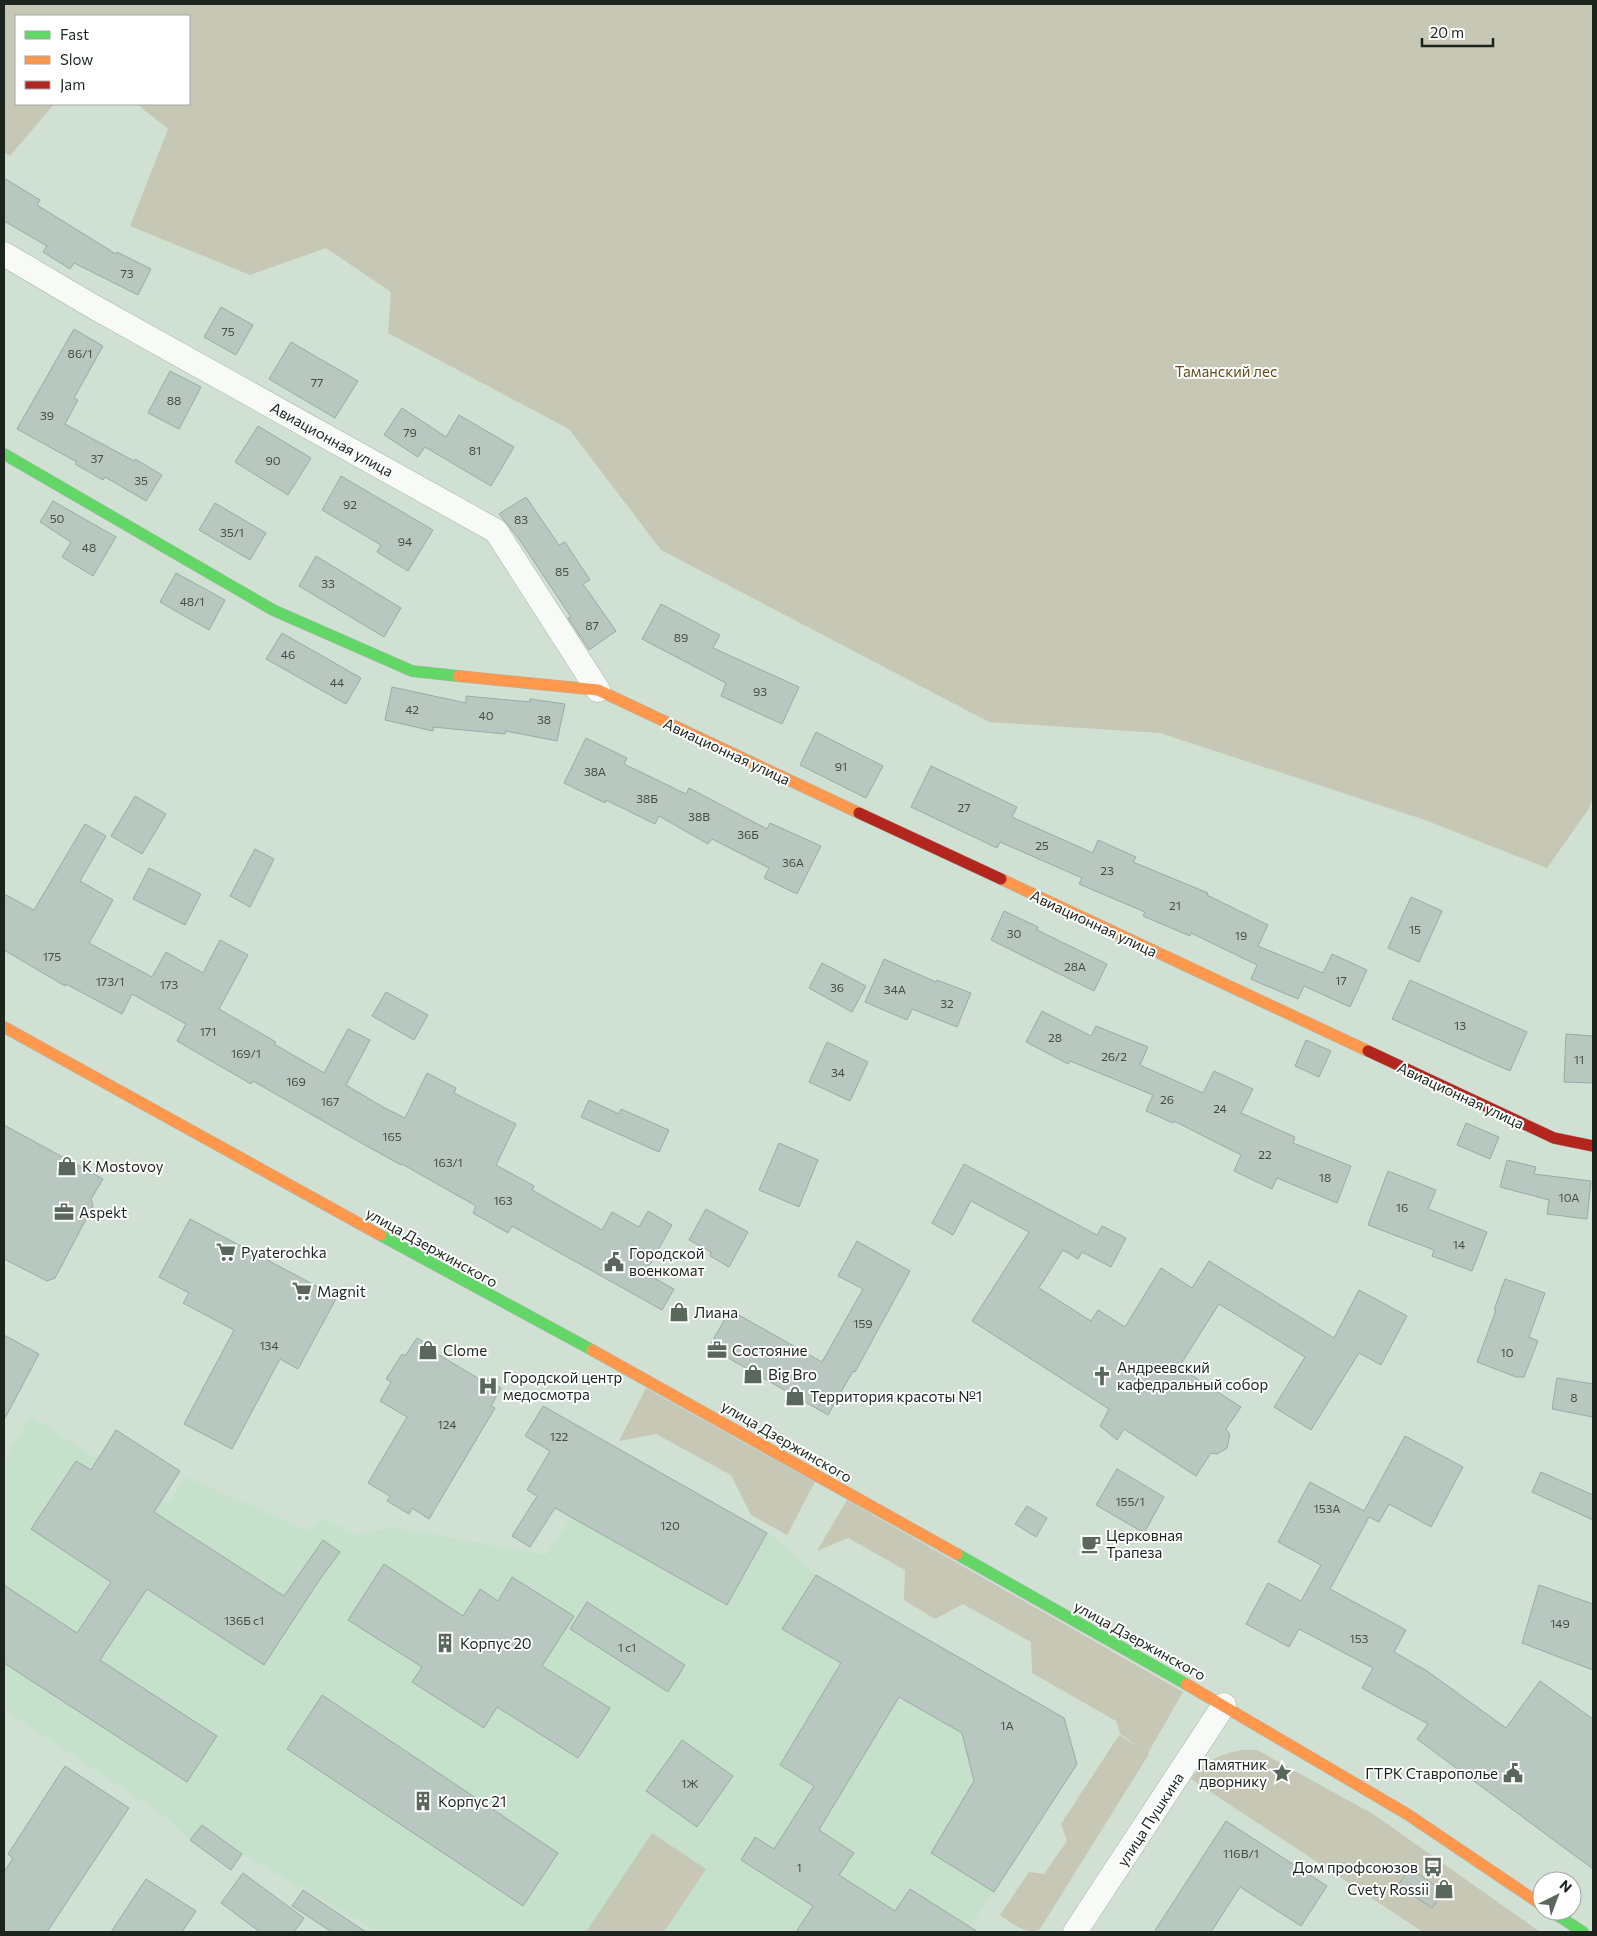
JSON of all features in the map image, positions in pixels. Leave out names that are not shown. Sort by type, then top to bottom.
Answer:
[{"type":"street","name":"Авиационная улица","points":[[4,254],[94,307],[496,531],[598,690]]},
{"type":"street","name":"Авиационная улица","points":[[4,454],[273,610],[412,671],[598,690],[1554,1138],[1593,1146]]},
{"type":"street","name":"улица Дзержинского","points":[[4,1027],[381,1236],[687,1402],[1224,1705],[1374,1793],[1532,1898]]},
{"type":"street","name":"улица Пушкина","points":[[1075,1932],[1224,1705]]},
{"type":"street","points":[[1566,1921],[1583,1932]]},
{"type":"shaded area","points":[[31,1416],[168,1504],[185,1477],[309,1531],[322,1518],[356,1535],[393,1527],[546,1555],[572,1517],[612,1445],[767,1533],[816,1575],[1064,1718],[1077,1764],[994,1892],[965,1932],[376,1932],[242,1854],[202,1825],[190,1840],[166,1817],[4,1710],[4,1460]]},
{"type":"green space","name":"Таманский лес","points":[[4,4],[1593,4],[1593,798],[1588,810],[1547,868],[1425,820],[1160,733],[989,722],[661,550],[569,429],[388,333],[391,292],[326,248],[250,275],[130,226],[168,129],[138,105],[190,105],[190,15],[15,15],[15,105],[53,105],[10,156],[4,152]]},
{"type":"green space","points":[[646,1388],[815,1482],[787,1535],[751,1515],[731,1475],[656,1434],[619,1441]]},
{"type":"green space","points":[[847,1500],[1183,1692],[1149,1754],[1040,1929],[1035,1931],[1024,1930],[1000,1915],[1029,1872],[1044,1874],[1067,1841],[1061,1824],[1119,1735],[1142,1749],[1120,1734],[1116,1721],[1032,1673],[1031,1642],[963,1604],[935,1619],[904,1600],[905,1570],[848,1538],[817,1551]]},
{"type":"green space","points":[[1242,1750],[1257,1750],[1373,1814],[1540,1932],[1423,1932],[1191,1779],[1201,1767],[1213,1759]]},
{"type":"green space","points":[[652,1833],[706,1869],[664,1932],[586,1932]]},
{"type":"building","points":[[4,178],[40,200],[37,205],[116,254],[117,252],[151,269],[138,295],[74,263],[70,269],[43,252],[47,246],[4,221]]},
{"type":"building","points":[[221,307],[253,325],[236,355],[204,337]]},
{"type":"building","points":[[74,329],[103,346],[74,398],[78,400],[65,424],[134,461],[135,459],[162,475],[146,501],[105,477],[103,480],[75,464],[77,462],[17,429]]},
{"type":"building","points":[[291,342],[358,381],[335,418],[269,379]]},
{"type":"building","points":[[170,371],[201,387],[179,429],[148,413]]},
{"type":"building","points":[[402,408],[446,437],[459,415],[514,447],[491,486],[425,447],[418,457],[384,435]]},
{"type":"building","points":[[258,426],[311,458],[288,495],[235,462]]},
{"type":"building","points":[[341,476],[433,530],[408,571],[377,552],[381,545],[322,510]]},
{"type":"building","points":[[526,497],[559,545],[565,542],[590,580],[583,584],[616,631],[589,650],[568,618],[571,617],[519,539],[499,514]]},
{"type":"building","points":[[53,501],[116,537],[93,576],[62,557],[71,542],[40,522]]},
{"type":"building","points":[[215,503],[266,533],[250,560],[199,530]]},
{"type":"building","points":[[316,556],[401,608],[384,637],[299,586]]},
{"type":"building","points":[[176,573],[225,600],[209,630],[160,602]]},
{"type":"building","points":[[661,604],[720,635],[713,648],[799,687],[782,724],[721,696],[726,683],[642,639]]},
{"type":"building","points":[[282,633],[361,678],[346,704],[266,659]]},
{"type":"building","points":[[392,687],[466,703],[466,696],[530,702],[530,699],[565,704],[557,741],[506,731],[505,734],[433,727],[433,731],[385,720]]},
{"type":"building","points":[[816,732],[883,766],[866,798],[800,765]]},
{"type":"building","points":[[586,738],[627,758],[624,764],[686,794],[689,788],[767,829],[770,823],[821,846],[797,894],[764,878],[769,868],[712,839],[708,844],[659,816],[655,824],[606,800],[605,803],[564,783]]},
{"type":"building","points":[[931,766],[1017,807],[1012,817],[1093,853],[1098,840],[1136,857],[1133,862],[1208,893],[1207,895],[1268,925],[1258,946],[1323,973],[1332,954],[1367,970],[1350,1007],[1304,986],[1298,999],[1251,979],[1257,965],[1191,933],[1190,936],[1143,916],[1145,912],[1079,884],[1082,878],[1000,842],[997,848],[911,807]]},
{"type":"building","points":[[135,796],[166,814],[142,854],[111,836]]},
{"type":"building","points":[[85,824],[106,836],[80,881],[113,900],[89,943],[152,977],[166,952],[203,973],[220,940],[248,955],[219,1009],[276,1042],[274,1044],[324,1073],[348,1029],[370,1040],[346,1085],[383,1107],[405,1118],[427,1073],[456,1088],[454,1093],[516,1124],[496,1165],[534,1186],[532,1190],[602,1230],[612,1212],[639,1227],[648,1211],[672,1225],[645,1273],[674,1289],[662,1310],[512,1226],[508,1233],[473,1213],[476,1206],[253,1081],[251,1084],[177,1041],[186,1024],[132,994],[122,1014],[66,984],[65,986],[4,950],[4,894],[34,910]]},
{"type":"building","points":[[255,849],[274,859],[250,907],[230,896]]},
{"type":"building","points":[[149,868],[201,894],[185,925],[133,899]]},
{"type":"building","points":[[1411,897],[1442,911],[1419,962],[1388,948]]},
{"type":"building","points":[[1004,911],[1038,927],[1037,930],[1107,964],[1094,991],[991,940]]},
{"type":"building","points":[[884,959],[936,982],[937,980],[971,993],[957,1027],[912,1009],[907,1020],[865,1002]]},
{"type":"building","points":[[822,963],[866,986],[852,1012],[809,988]]},
{"type":"building","points":[[1410,980],[1527,1032],[1510,1071],[1392,1019]]},
{"type":"building","points":[[386,992],[428,1015],[414,1040],[372,1016]]},
{"type":"building","points":[[1042,1011],[1091,1036],[1096,1026],[1148,1047],[1140,1065],[1203,1093],[1214,1071],[1253,1089],[1241,1113],[1295,1137],[1293,1143],[1351,1166],[1337,1203],[1277,1178],[1272,1189],[1234,1171],[1241,1155],[1174,1121],[1173,1123],[1146,1111],[1153,1095],[1070,1061],[1068,1064],[1026,1042]]},
{"type":"building","points":[[1566,1034],[1593,1036],[1593,1083],[1564,1082]]},
{"type":"building","points":[[1306,1040],[1331,1051],[1319,1077],[1295,1066]]},
{"type":"building","points":[[827,1042],[868,1062],[850,1101],[809,1082]]},
{"type":"building","points":[[589,1100],[619,1114],[621,1109],[669,1130],[659,1152],[581,1117]]},
{"type":"building","points":[[1466,1123],[1499,1137],[1490,1159],[1457,1145]]},
{"type":"building","points":[[4,1125],[103,1179],[91,1199],[93,1206],[55,1278],[47,1281],[4,1259]]},
{"type":"building","points":[[779,1143],[818,1160],[799,1207],[759,1190]]},
{"type":"building","points":[[1507,1160],[1536,1167],[1534,1174],[1591,1181],[1587,1219],[1547,1214],[1549,1200],[1500,1187]]},
{"type":"building","points":[[964,1164],[1097,1235],[1102,1226],[1126,1238],[1111,1267],[1082,1252],[1078,1259],[1063,1250],[1039,1288],[1091,1321],[1098,1310],[1125,1327],[1161,1268],[1192,1288],[1209,1261],[1334,1338],[1359,1290],[1407,1316],[1381,1365],[1359,1353],[1311,1430],[1274,1407],[1305,1357],[1219,1304],[1179,1367],[1241,1407],[1226,1429],[1230,1435],[1227,1448],[1217,1454],[1211,1453],[1196,1476],[1124,1429],[1117,1440],[1100,1426],[1109,1409],[972,1321],[1029,1232],[971,1201],[953,1235],[932,1223]]},
{"type":"building","points":[[1388,1171],[1436,1190],[1428,1209],[1487,1232],[1472,1271],[1432,1256],[1434,1250],[1368,1225]]},
{"type":"building","points":[[706,1209],[748,1232],[729,1267],[710,1256],[711,1252],[689,1240]]},
{"type":"building","points":[[190,1219],[337,1297],[298,1369],[280,1359],[232,1449],[184,1424],[234,1330],[183,1303],[189,1293],[159,1277]]},
{"type":"building","points":[[857,1241],[910,1271],[855,1372],[853,1371],[828,1415],[709,1347],[730,1310],[822,1362],[863,1289],[838,1276]]},
{"type":"building","points":[[1505,1279],[1545,1293],[1529,1337],[1538,1341],[1524,1377],[1516,1377],[1477,1362]]},
{"type":"building","points":[[4,1335],[39,1354],[4,1420]]},
{"type":"building","points":[[417,1338],[436,1349],[434,1352],[481,1380],[483,1377],[501,1388],[491,1406],[495,1408],[429,1519],[412,1508],[409,1514],[387,1501],[390,1496],[368,1483],[407,1417],[380,1401],[391,1382],[386,1379],[402,1354],[405,1356]]},
{"type":"building","points":[[1557,1378],[1593,1384],[1593,1417],[1552,1409]]},
{"type":"building","points":[[543,1406],[767,1533],[727,1605],[555,1508],[530,1547],[512,1536],[537,1496],[527,1490],[550,1451],[525,1436]]},
{"type":"building","points":[[116,1430],[180,1471],[154,1512],[284,1596],[323,1540],[340,1552],[318,1582],[264,1665],[147,1589],[100,1660],[217,1736],[187,1782],[4,1663],[4,1585],[77,1633],[111,1582],[31,1529],[76,1461],[91,1470]]},
{"type":"building","points":[[1405,1436],[1463,1467],[1431,1527],[1389,1504],[1379,1522],[1369,1517],[1330,1589],[1406,1630],[1394,1652],[1427,1671],[1506,1728],[1540,1681],[1593,1719],[1593,1869],[1417,1739],[1428,1724],[1362,1688],[1373,1668],[1299,1629],[1289,1647],[1246,1624],[1268,1583],[1301,1601],[1321,1565],[1278,1542],[1310,1482],[1364,1511]]},
{"type":"building","points":[[1117,1469],[1164,1497],[1144,1533],[1096,1505]]},
{"type":"building","points":[[1541,1472],[1593,1495],[1593,1520],[1532,1492]]},
{"type":"building","points":[[1027,1506],[1047,1518],[1036,1537],[1015,1524]]},
{"type":"building","name":"Корпус 20","points":[[384,1564],[463,1616],[480,1589],[498,1601],[512,1577],[574,1616],[542,1666],[610,1708],[578,1758],[497,1707],[484,1728],[412,1682],[422,1667],[348,1620]]},
{"type":"building","points":[[816,1575],[1064,1718],[1077,1764],[994,1892],[931,1853],[974,1781],[962,1733],[899,1697],[819,1830],[854,1853],[839,1875],[895,1911],[910,1889],[978,1932],[796,1932],[813,1906],[741,1860],[755,1837],[774,1849],[814,1786],[780,1765],[841,1663],[782,1629]]},
{"type":"building","points":[[1539,1585],[1593,1604],[1593,1670],[1522,1643]]},
{"type":"building","points":[[587,1602],[685,1665],[668,1692],[570,1629]]},
{"type":"building","name":"Корпус 21","points":[[322,1695],[558,1853],[523,1906],[287,1749]]},
{"type":"building","points":[[682,1740],[733,1776],[697,1827],[646,1791]]},
{"type":"building","points":[[65,1766],[129,1808],[47,1932],[4,1932],[4,1872],[13,1858],[8,1854]]},
{"type":"building","points":[[1226,1821],[1327,1886],[1301,1926],[1240,1887],[1211,1932],[1154,1932]]},
{"type":"building","points":[[202,1825],[242,1854],[231,1870],[190,1840]]},
{"type":"building","points":[[1410,1868],[1443,1891],[1432,1908],[1398,1885]]},
{"type":"building","points":[[243,1873],[304,1918],[294,1932],[260,1932],[221,1903]]},
{"type":"building","points":[[146,1879],[196,1911],[182,1932],[111,1932]]},
{"type":"building","points":[[303,1890],[366,1932],[332,1932],[292,1906]]},
{"type":"traffic: fast","points":[[4,454],[273,610],[412,671],[458,676]]},
{"type":"traffic: fast","points":[[380,1235],[592,1350]]},
{"type":"traffic: fast","points":[[957,1554],[1186,1684]]},
{"type":"traffic: fast","points":[[1566,1921],[1583,1932]]},
{"type":"traffic: slow","points":[[458,676],[598,690],[859,813]]},
{"type":"traffic: slow","points":[[1001,879],[1368,1051]]},
{"type":"traffic: slow","points":[[4,1027],[380,1235]]},
{"type":"traffic: slow","points":[[592,1350],[957,1554]]},
{"type":"traffic: slow","points":[[1186,1684],[1407,1814],[1532,1898]]},
{"type":"traffic: jam","points":[[859,813],[1001,879]]},
{"type":"traffic: jam","points":[[1368,1051],[1554,1138],[1593,1146]]},
{"type":"place","name":"К Mostovoy","points":[[67,1166]]},
{"type":"place","name":"Aspekt","points":[[64,1212]]},
{"type":"place","name":"Pyaterochka","points":[[226,1252]]},
{"type":"place","name":"Городской военкомат","points":[[614,1262]]},
{"type":"place","name":"Magnit","points":[[302,1291]]},
{"type":"place","name":"Лиана","points":[[679,1312]]},
{"type":"place","name":"Clome","points":[[428,1350]]},
{"type":"place","name":"Состояние","points":[[717,1350]]},
{"type":"place","name":"Big Bro","points":[[753,1374]]},
{"type":"place","name":"Андреевский кафедральный собор","points":[[1102,1376]]},
{"type":"place","name":"Городской центр медосмотра","points":[[488,1386]]},
{"type":"place","name":"Территория красоты №1","points":[[795,1396]]},
{"type":"place","name":"Церковная Трапеза","points":[[1091,1544]]},
{"type":"place","name":"Корпус 20","points":[[445,1643]]},
{"type":"place","name":"Памятник дворнику","points":[[1282,1773]]},
{"type":"place","name":"ГТРК Ставрополье","points":[[1513,1773]]},
{"type":"place","name":"Корпус 21","points":[[423,1801]]},
{"type":"place","name":"Дом профсоюзов","points":[[1433,1867]]},
{"type":"place","name":"Cvety Rossii","points":[[1444,1889]]}]
